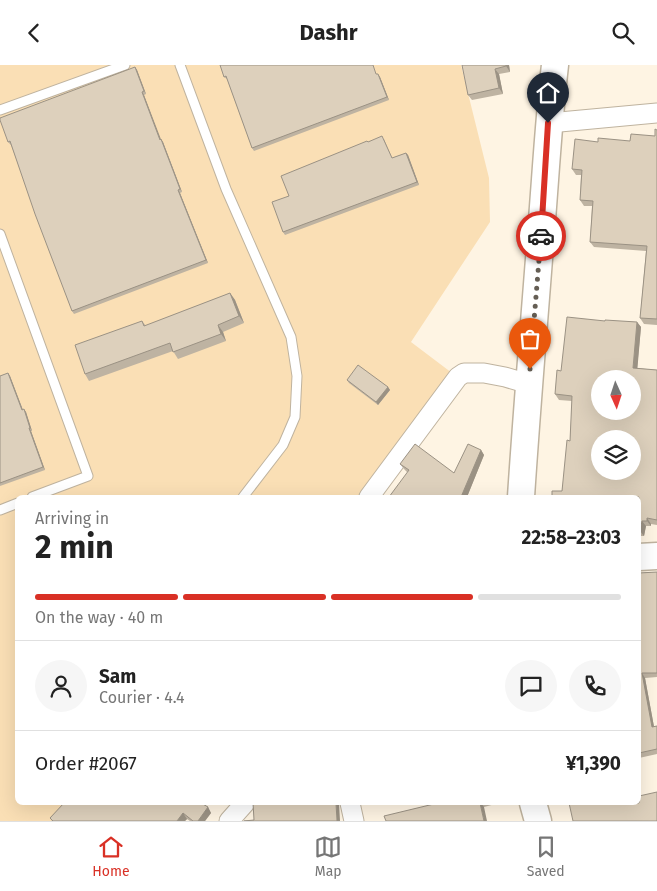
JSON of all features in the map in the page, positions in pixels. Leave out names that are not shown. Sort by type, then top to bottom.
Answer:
[{"type":"main road","points":[[521,495],[548,123],[555,65]]},
{"type":"main road","points":[[641,557],[657,556]]},
{"type":"main road","points":[[534,805],[538,821]]},
{"type":"street","points":[[548,123],[657,113]]},
{"type":"street","points":[[370,495],[458,377],[464,373],[484,373],[505,377],[528,385]]},
{"type":"street","points":[[229,821],[243,805]]},
{"type":"street","points":[[350,805],[354,821]]},
{"type":"lane","points":[[0,110],[125,65]]},
{"type":"lane","points":[[180,65],[226,189],[291,337],[297,376],[295,417],[283,445],[245,495]]},
{"type":"lane","points":[[0,234],[88,476],[37,495]]},
{"type":"lane","points":[[0,510],[15,504]]},
{"type":"shaded area","points":[[0,65],[461,65],[489,178],[490,222],[411,342],[452,373],[362,495],[15,495],[15,805],[65,805],[53,821],[0,821]]},
{"type":"building","points":[[220,65],[373,65],[387,97],[252,148],[226,76],[224,77]]},
{"type":"building","points":[[462,65],[506,66],[495,69],[499,88],[468,95]]},
{"type":"building","points":[[135,67],[144,91],[142,92],[180,189],[178,190],[206,260],[72,311],[0,118]]},
{"type":"building","points":[[655,129],[657,130],[657,319],[640,318],[647,246],[590,242],[593,201],[580,200],[582,170],[572,169],[575,139],[598,142],[598,138],[630,141],[631,134],[655,136]]},
{"type":"building","points":[[382,136],[392,158],[406,153],[417,182],[283,232],[272,202],[289,196],[281,176]]},
{"type":"building","points":[[230,293],[239,316],[218,325],[221,334],[173,352],[170,343],[85,374],[75,345],[142,321],[144,326]]},
{"type":"building","points":[[567,317],[637,322],[633,368],[657,370],[657,520],[647,518],[647,521],[642,521],[641,526],[641,495],[552,495],[552,491],[562,491],[567,440],[570,441],[572,396],[555,394],[557,370],[561,371]]},
{"type":"building","points":[[358,365],[388,387],[376,402],[347,380]]},
{"type":"building","points":[[8,373],[22,410],[24,409],[43,467],[0,483],[0,376]]},
{"type":"building","points":[[415,444],[454,473],[468,444],[481,450],[462,495],[390,495],[409,470],[400,464]]},
{"type":"building","points":[[657,572],[657,673],[642,673],[652,727],[657,726],[657,749],[641,753],[641,573]]},
{"type":"building","points":[[657,792],[657,821],[573,821],[569,805],[641,805],[641,796]]},
{"type":"building","points":[[62,805],[204,805],[208,807],[198,821],[193,821],[183,813],[177,821],[53,821],[50,818]]},
{"type":"building","points":[[253,805],[336,805],[337,821],[244,821],[254,820]]},
{"type":"building","points":[[430,805],[480,805],[484,821],[386,821],[384,816]]},
{"type":"way so far","points":[[530,369],[541,236]]},
{"type":"route","points":[[541,236],[548,123]]}]
